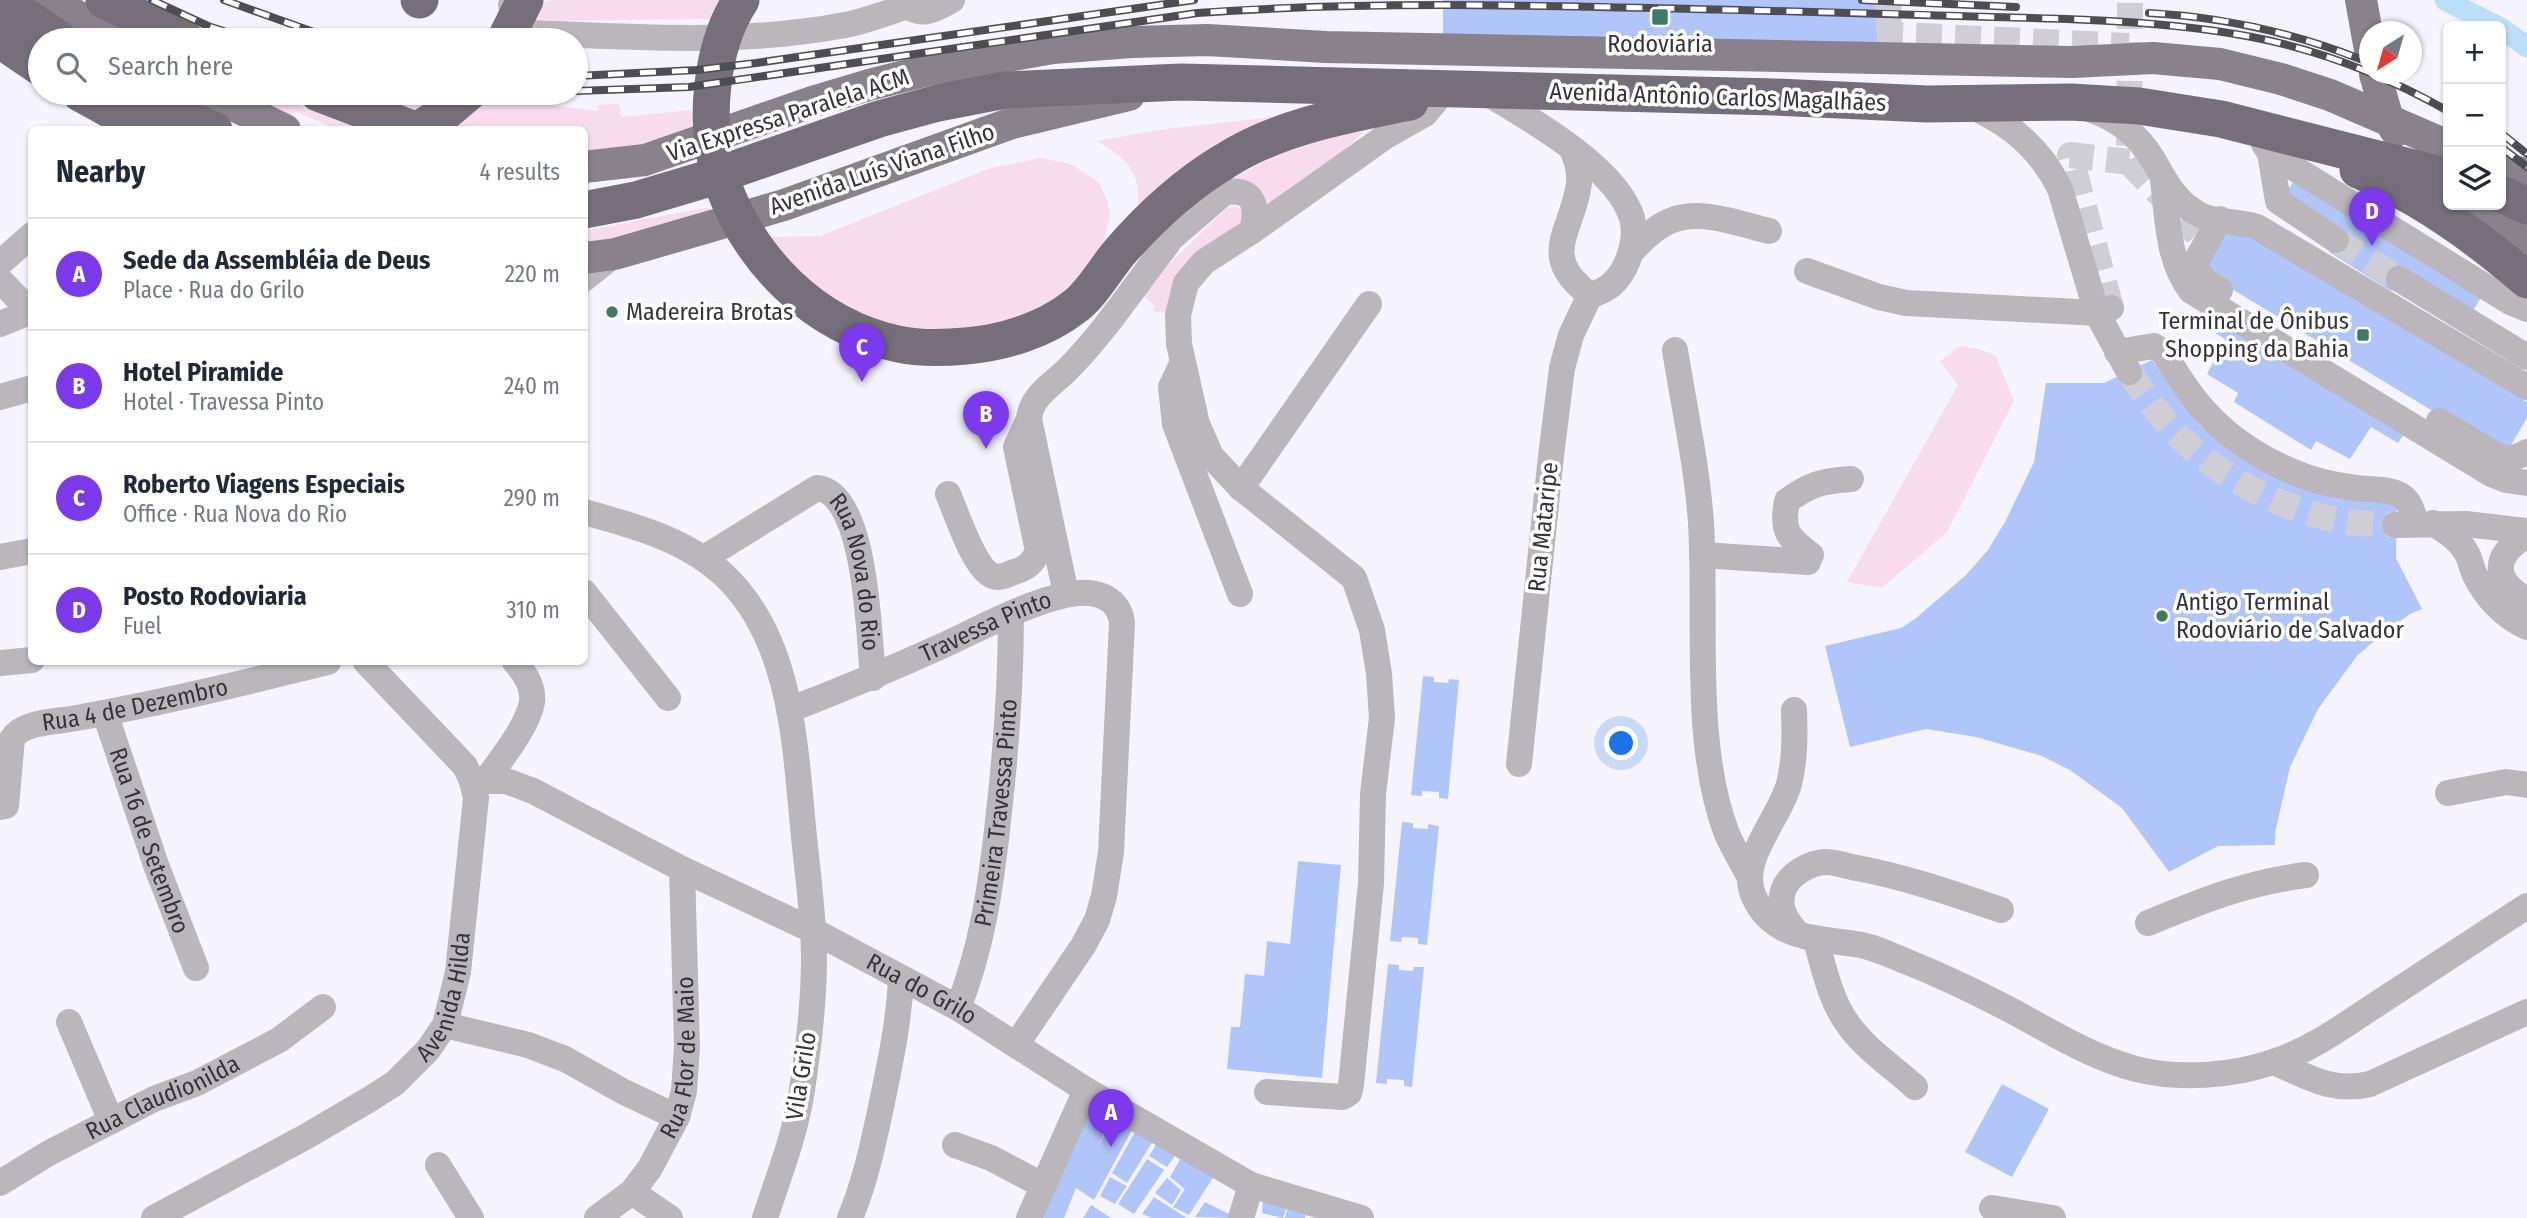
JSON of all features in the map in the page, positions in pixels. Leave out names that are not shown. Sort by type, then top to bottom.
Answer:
[{"type":"highway","points":[[2,0],[52,24]]},
{"type":"highway","points":[[104,0],[161,28]]},
{"type":"highway","points":[[511,28],[525,0]]},
{"type":"highway","points":[[741,0],[720,50],[712,100],[711,132],[717,166],[729,201],[758,253],[791,290],[825,315],[858,333],[899,345],[940,348],[988,343],[1025,333],[1070,310],[1163,226],[1175,194],[1250,146],[1331,119],[1480,89]]},
{"type":"highway","points":[[0,41],[28,59]]},
{"type":"highway","name":"Avenida Antônio Carlos Magalhães","points":[[703,180],[879,119],[939,103],[1005,90],[1181,82],[1965,104],[2071,102],[2182,111],[2262,141],[2367,173],[2412,196],[2496,253],[2521,297]]},
{"type":"highway","points":[[102,105],[140,126]]},
{"type":"highway","points":[[161,105],[205,126]]},
{"type":"highway","points":[[351,105],[409,126]]},
{"type":"highway","points":[[418,126],[442,115],[454,105]]},
{"type":"highway","name":"Avenida Antônio Carlos Magalhães","points":[[2262,141],[2443,177]]},
{"type":"highway","points":[[588,190],[620,193],[646,191],[703,180]]},
{"type":"highway","points":[[588,209],[636,200],[703,180]]},
{"type":"highway","points":[[2506,196],[2527,206]]},
{"type":"main road","points":[[2361,0],[2365,21]]},
{"type":"main road","name":"Via Expressa Paralela ACM","points":[[588,167],[645,160],[812,102],[928,70],[1053,48],[1207,40],[1326,47],[2073,62],[2152,58],[2220,64],[2281,79],[2355,105],[2443,144]]},
{"type":"main road","points":[[0,41],[28,65]]},
{"type":"main road","name":"Avenida Luís Viana Filho","points":[[588,257],[615,254],[784,205],[1012,123],[1181,82]]},
{"type":"main road","points":[[2378,84],[2387,116],[2406,147],[2443,174]]},
{"type":"main road","points":[[76,105],[101,126]]},
{"type":"main road","points":[[233,105],[277,126]]},
{"type":"main road","points":[[2506,169],[2527,175]]},
{"type":"main road","points":[[2488,210],[2527,242]]},
{"type":"street","points":[[507,0],[526,28]]},
{"type":"street","points":[[588,35],[673,39],[788,34],[848,24],[904,3],[922,13],[939,9],[952,0]]},
{"type":"street","points":[[1480,89],[1533,121],[1573,151],[1596,169],[1626,204],[1633,219],[1634,237],[1624,270],[1614,283],[1601,293],[1590,295],[1574,283],[1564,268],[1562,254],[1563,235],[1579,183],[1579,167],[1573,151]]},
{"type":"street","points":[[1266,1092],[1343,1097],[1349,1093],[1371,883],[1373,794],[1382,718],[1379,674],[1373,630],[1354,578],[1241,488],[1211,456],[1197,424],[1179,344],[1178,315],[1186,283],[1204,262],[1386,136],[1425,114],[1440,96]]},
{"type":"street","points":[[2071,102],[2109,116],[2127,128],[2152,158],[2163,180],[2184,205],[2196,214],[2258,227],[2527,387]]},
{"type":"street","points":[[1965,104],[1993,116],[2016,131],[2052,170],[2123,362],[2154,346],[2163,352],[2199,405],[2216,424],[2236,440],[2259,455],[2311,479],[2337,486],[2397,492],[2408,500],[2414,509],[2414,524]]},
{"type":"street","points":[[2262,141],[2278,201],[2336,240]]},
{"type":"street","points":[[2163,180],[2175,264],[2180,277],[2191,291],[2205,302],[2491,474],[2520,484],[2527,483]]},
{"type":"street","points":[[1092,342],[1132,269],[1163,226],[1224,192],[1236,190],[1250,198],[1254,204],[1256,211],[1252,231]]},
{"type":"street","points":[[1631,252],[1649,234],[1669,221],[1688,216],[1709,217],[1769,230]]},
{"type":"street","points":[[2220,219],[2196,261],[2199,275],[2207,282],[2496,456],[2516,458],[2527,452]]},
{"type":"street","points":[[948,494],[980,566],[991,575],[997,578],[1024,568],[1034,561],[1038,551],[1016,447],[1029,419],[1030,410],[1042,392],[1070,368],[1092,342],[1163,226]]},
{"type":"street","points":[[0,263],[28,239]]},
{"type":"street","points":[[588,276],[615,254]]},
{"type":"street","points":[[1070,310],[1132,269]]},
{"type":"street","points":[[1807,271],[1879,297],[1906,303],[2104,310]]},
{"type":"street","points":[[2399,279],[2527,357]]},
{"type":"street","points":[[0,280],[28,310]]},
{"type":"street","name":"Rua Mataripe","points":[[1519,764],[1562,368],[1571,335],[1590,295]]},
{"type":"street","points":[[2490,334],[2521,297]]},
{"type":"street","points":[[1241,488],[1369,304]]},
{"type":"street","points":[[1070,310],[1091,314],[1096,325],[1092,342]]},
{"type":"street","points":[[0,324],[28,314]]},
{"type":"street","points":[[1675,350],[1698,491],[1708,749],[1727,834],[1749,876],[1753,896],[1765,914],[1780,927],[1807,938],[1857,944],[1904,960],[1980,994],[2096,1054],[2137,1069],[2172,1074],[2219,1074],[2274,1062],[2320,1041],[2527,906]]},
{"type":"street","points":[[1183,362],[1171,387],[1174,424],[1240,594]]},
{"type":"street","points":[[0,397],[28,389]]},
{"type":"street","name":"Travessa Pinto","points":[[1029,419],[1066,594]]},
{"type":"street","points":[[1702,555],[1810,559],[1790,539],[1783,518],[1787,501],[1805,488],[1824,481],[1850,479]]},
{"type":"street","name":"Rua Nova do Rio","points":[[704,558],[817,488],[833,493],[847,513],[858,548],[873,678]]},
{"type":"street","name":"Vila Grilo","points":[[588,513],[651,531],[704,558],[727,579],[747,602],[765,633],[789,710],[796,755],[814,960],[801,1097],[791,1141],[765,1218]]},
{"type":"street","points":[[2414,524],[2493,526],[2527,533]]},
{"type":"street","points":[[2414,524],[2451,536],[2466,551],[2474,573],[2497,607],[2510,619],[2527,627]]},
{"type":"street","points":[[2527,533],[2502,557],[2500,570],[2505,583],[2527,600]]},
{"type":"street","points":[[0,557],[28,552]]},
{"type":"street","name":"Travessa Pinto","points":[[789,710],[873,678],[1011,614],[1066,594],[1105,597],[1115,602],[1121,611],[1122,623],[1111,852],[1104,896],[1097,920],[1055,990],[1016,1045]]},
{"type":"street","points":[[588,597],[668,698]]},
{"type":"street","name":"Primeira Travessa Pinto","points":[[958,1008],[979,944],[990,889],[1010,703],[1011,614]]},
{"type":"street","points":[[0,663],[28,660]]},
{"type":"street","name":"Rua 4 de Dezembro","points":[[3,806],[10,746],[14,734],[26,727],[105,713],[315,665]]},
{"type":"street","points":[[369,665],[479,780],[529,712],[531,693],[519,666]]},
{"type":"street","points":[[1749,876],[1754,853],[1788,788],[1795,755],[1794,710]]},
{"type":"street","name":"Rua 16 de Setembro","points":[[105,713],[156,865],[196,968]]},
{"type":"street","name":"Rua do Grilo","points":[[479,780],[506,781],[533,791],[682,869],[812,930],[958,1008],[1086,1090],[1251,1185],[1361,1218]]},
{"type":"street","name":"Avenida Hilda","points":[[154,1218],[307,1136],[387,1088],[413,1067],[445,1025],[458,972],[475,797],[479,780]]},
{"type":"street","points":[[2448,793],[2506,782],[2527,785]]},
{"type":"street","points":[[1915,1087],[1847,1023],[1807,938],[1787,922],[1780,907],[1787,882],[1811,865],[1826,862],[1887,873],[2001,909]]},
{"type":"street","name":"Rua Flor de Maio","points":[[597,1218],[632,1192],[650,1168],[677,1117],[684,1091],[687,1046],[682,869]]},
{"type":"street","points":[[2148,923],[2227,891],[2268,880],[2306,874]]},
{"type":"street","points":[[850,1218],[869,1160],[890,1063],[899,1013],[901,978]]},
{"type":"street","name":"Rua Claudionilda","points":[[0,1184],[49,1153],[111,1121],[154,1099],[197,1083],[279,1040],[323,1007]]},
{"type":"street","points":[[2274,1062],[2326,1085],[2351,1089],[2370,1084],[2527,1012]]},
{"type":"street","points":[[69,1022],[111,1121]]},
{"type":"street","points":[[445,1025],[528,1045],[565,1059],[624,1092],[677,1117]]},
{"type":"street","points":[[1030,1218],[1086,1090]]},
{"type":"street","points":[[955,1145],[991,1158],[1044,1186]]},
{"type":"street","points":[[438,1165],[471,1218]]},
{"type":"street","points":[[1241,1218],[1251,1185]]},
{"type":"street","points":[[632,1192],[670,1218]]},
{"type":"street","points":[[1992,1208],[2053,1218]]},
{"type":"shaded area","points":[[552,0],[725,0],[713,19],[532,21],[539,3]]},
{"type":"shaded area","points":[[619,104],[622,117],[691,110],[694,135],[588,156],[588,126],[455,126],[477,105],[550,105],[598,111],[598,105]]},
{"type":"shaded area","points":[[259,105],[296,105],[354,126],[331,126],[296,112],[285,117]]},
{"type":"shaded area","points":[[394,105],[429,105],[418,114]]},
{"type":"shaded area","points":[[1272,117],[1224,141],[1138,220],[1138,193],[1133,173],[1120,157],[1097,141],[1166,129]]},
{"type":"shaded area","points":[[1364,132],[1317,175],[1267,211],[1230,180],[1298,144],[1328,134]]},
{"type":"shaded area","points":[[1040,158],[1071,164],[1099,183],[1108,202],[1110,217],[1104,239],[1073,286],[1049,305],[1017,324],[940,336],[879,324],[809,284],[770,237],[820,236],[991,168]]},
{"type":"shaded area","points":[[1234,206],[1242,209],[1246,221],[1193,256],[1176,280],[1166,313],[1152,311],[1155,306],[1140,292],[1226,209]]},
{"type":"shaded area","points":[[708,207],[712,216],[588,246],[588,230]]},
{"type":"shaded area","points":[[1960,346],[1979,349],[1996,356],[2014,401],[1947,532],[1882,588],[1847,582],[1958,385],[1940,361]]},
{"type":"building","name":"Rodoviária","points":[[1443,0],[1877,0],[1877,50],[1443,40]]},
{"type":"building","points":[[2297,176],[2485,291],[2471,314],[2403,272],[2391,291],[2329,252],[2340,235],[2282,199]]},
{"type":"building","name":"Terminal de Ônibus Shopping da Bahia","points":[[2228,221],[2527,402],[2527,418],[2505,455],[2199,269]]},
{"type":"building","points":[[2205,305],[2408,428],[2398,443],[2371,427],[2350,459],[2316,441],[2311,450],[2234,402],[2238,393],[2207,374],[2225,339],[2196,320]]},
{"type":"building","name":"Antigo Terminal Rodoviário de Salvador","points":[[2152,360],[2200,425],[2227,447],[2397,503],[2396,558],[2422,609],[2410,614],[2382,634],[2357,656],[2318,709],[2290,767],[2275,833],[2275,845],[2218,846],[2169,872],[2122,808],[2070,770],[2042,756],[1976,737],[1926,729],[1850,747],[1825,646],[1901,628],[1966,575],[1988,550],[2034,462],[2046,383],[2104,383]]},
{"type":"building","points":[[1423,676],[1434,677],[1434,682],[1448,683],[1449,679],[1459,680],[1448,799],[1439,798],[1439,792],[1422,791],[1422,796],[1411,795]]},
{"type":"building","points":[[1402,822],[1413,823],[1413,828],[1428,829],[1428,824],[1439,826],[1427,945],[1418,944],[1418,938],[1402,937],[1401,942],[1390,941]]},
{"type":"building","points":[[1298,861],[1341,865],[1322,1078],[1227,1069],[1231,1027],[1240,1027],[1245,974],[1264,976],[1267,941],[1290,944]]},
{"type":"building","points":[[1388,964],[1399,965],[1399,970],[1413,971],[1414,967],[1424,967],[1412,1087],[1404,1086],[1404,1080],[1387,1079],[1387,1084],[1376,1083]]},
{"type":"building","points":[[2002,1084],[2049,1109],[2012,1177],[1965,1152]]},
{"type":"building","points":[[1087,1102],[1113,1117],[1098,1146],[1114,1120],[1132,1130],[1094,1200],[1076,1188],[1064,1218],[1039,1218]]},
{"type":"building","points":[[1135,1132],[1153,1141],[1127,1183],[1112,1173]]},
{"type":"building","points":[[1157,1143],[1177,1153],[1167,1167],[1149,1156]]},
{"type":"building","points":[[1182,1156],[1216,1173],[1189,1215],[1173,1207],[1185,1189],[1170,1177]]},
{"type":"building","points":[[1147,1159],[1164,1170],[1134,1214],[1118,1204]]},
{"type":"building","points":[[1110,1177],[1127,1186],[1115,1204],[1100,1196]]},
{"type":"building","points":[[1167,1178],[1181,1190],[1172,1205],[1155,1193]]},
{"type":"building","points":[[1154,1197],[1187,1218],[1152,1218],[1142,1214]]},
{"type":"building","points":[[1263,1199],[1287,1206],[1283,1218],[1262,1213]]},
{"type":"building","points":[[1205,1202],[1233,1216],[1232,1218],[1195,1217]]},
{"type":"building","points":[[1091,1205],[1111,1218],[1083,1218]]},
{"type":"building","points":[[1288,1206],[1307,1210],[1305,1218],[1285,1218]]},
{"type":"waterway","points":[[2445,0],[2487,21]]},
{"type":"waterway","points":[[2506,32],[2527,47]]},
{"type":"tunnel","points":[[1888,0],[1889,35]]},
{"type":"tunnel","points":[[2111,308],[2070,155],[2129,162],[2130,0]]},
{"type":"tunnel","points":[[1877,34],[2129,46]]},
{"type":"tunnel","points":[[2129,162],[2197,234]]},
{"type":"tunnel","points":[[2336,240],[2399,279]]},
{"type":"tunnel","points":[[2129,372],[2174,431],[2191,448],[2230,477],[2273,499],[2319,516],[2348,522],[2395,525]]},
{"type":"railway","points":[[152,0],[214,28]]},
{"type":"railway","points":[[224,0],[302,28]]},
{"type":"railway","points":[[588,75],[697,70],[756,63],[1194,0]]},
{"type":"railway","points":[[1862,0],[2016,7]]},
{"type":"railway","points":[[588,91],[689,87],[1197,13],[1332,6],[1535,6],[2057,19],[2188,27],[2252,37],[2303,49],[2378,76],[2443,108]]},
{"type":"railway","points":[[2149,13],[2256,27],[2359,59]]},
{"type":"railway","points":[[2506,137],[2527,154]]},
{"type":"railway","points":[[2506,151],[2527,167]]},
{"type":"place","name":"Rodoviária","points":[[1660,17]]},
{"type":"place","name":"Posto Rodoviaria","points":[[2372,246]]},
{"type":"place","name":"Madereira Brotas","points":[[612,312]]},
{"type":"place","name":"Terminal de Ônibus Shopping da Bahia","points":[[2363,335]]},
{"type":"place","name":"Roberto Viagens Especiais","points":[[862,382]]},
{"type":"place","name":"Hotel Piramide","points":[[986,449]]},
{"type":"place","name":"Antigo Terminal Rodoviário de Salvador","points":[[2162,616]]},
{"type":"place","name":"Sede da Assembléia de Deus","points":[[1111,1147]]}]
